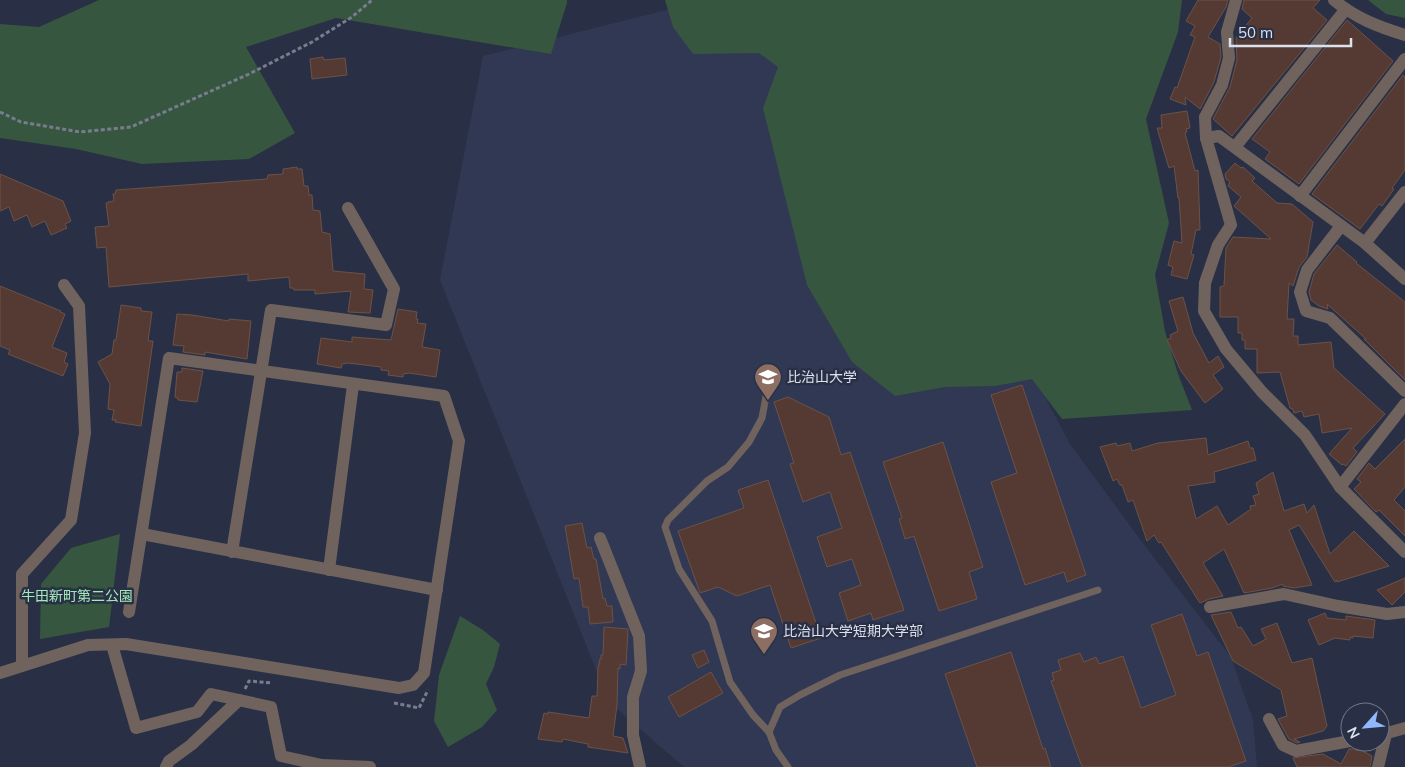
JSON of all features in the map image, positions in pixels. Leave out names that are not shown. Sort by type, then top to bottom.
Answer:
[{"type":"street","points":[[1236,0],[1227,32],[1229,58],[1222,84],[1205,117],[1206,138],[1231,226],[1218,245],[1205,283],[1204,311],[1226,349],[1262,392],[1305,435],[1340,487],[1405,552]]},
{"type":"street","points":[[1334,0],[1375,25],[1405,35]]},
{"type":"street","points":[[1234,147],[1346,9]]},
{"type":"street","points":[[1300,196],[1405,59]]},
{"type":"street","points":[[1206,138],[1220,136],[1365,244],[1405,278]]},
{"type":"street","points":[[1365,244],[1405,192]]},
{"type":"street","points":[[232,552],[271,310],[386,324],[394,289],[348,208]]},
{"type":"street","points":[[1341,226],[1307,270],[1300,292],[1306,311],[1330,318],[1405,391]]},
{"type":"street","points":[[22,665],[22,574],[71,520],[85,433],[79,306],[64,285]]},
{"type":"street","points":[[0,673],[88,645],[126,644],[399,688],[413,685],[424,673],[459,441],[444,396],[353,385],[169,358],[129,612]]},
{"type":"street","points":[[329,570],[353,385]]},
{"type":"street","points":[[1340,487],[1405,404]]},
{"type":"street","points":[[142,534],[437,590]]},
{"type":"street","points":[[600,538],[639,636],[641,671],[633,697],[633,735],[640,767]]},
{"type":"street","points":[[1210,607],[1284,594],[1387,614],[1405,612]]},
{"type":"street","points":[[112,644],[136,728],[197,712],[211,694],[271,707],[282,756],[322,765],[370,767]]},
{"type":"street","points":[[166,767],[169,761],[191,745],[239,700]]},
{"type":"street","points":[[1269,719],[1283,745],[1296,751],[1340,743]]},
{"type":"street","points":[[1390,732],[1405,728]]},
{"type":"street","points":[[1378,767],[1380,752]]},
{"type":"lane","points":[[767,391],[762,418],[750,442],[728,467],[707,481],[668,520],[665,527],[679,568],[712,621],[730,682],[753,715],[770,732],[776,750],[788,767]]},
{"type":"lane","points":[[770,732],[780,707],[840,675],[1098,590]]},
{"type":"path","points":[[0,112],[21,122],[80,132],[131,127],[249,74],[312,42],[352,17],[372,0]]},
{"type":"shaded area","name":"比治山大学","points":[[706,0],[768,0],[1024,357],[1070,444],[1145,546],[1231,657],[1253,720],[1257,767],[684,767],[609,702],[440,280],[483,56]]},
{"type":"green space","points":[[99,0],[567,0],[567,3],[551,54],[336,18],[246,47],[295,133],[249,159],[142,164],[76,149],[0,138],[0,24],[39,27]]},
{"type":"green space","points":[[665,0],[1182,0],[1178,32],[1146,119],[1169,223],[1155,275],[1165,331],[1178,374],[1192,410],[1062,419],[1032,379],[995,386],[945,387],[895,396],[852,362],[807,285],[763,108],[778,67],[759,53],[693,54],[673,27]]},
{"type":"green space","points":[[1368,0],[1405,0],[1405,18],[1386,14]]},
{"type":"green space","name":"牛田新町第二公園","points":[[120,534],[109,627],[40,639],[41,584],[71,548]]},
{"type":"green space","points":[[460,616],[483,630],[500,644],[494,667],[486,684],[497,710],[482,727],[448,747],[434,721],[439,675]]},
{"type":"building","points":[[1198,0],[1228,0],[1226,7],[1208,37],[1220,44],[1221,57],[1214,82],[1200,109],[1185,97],[1186,105],[1170,99],[1175,87],[1177,88],[1195,37],[1190,35],[1195,26],[1186,21]]},
{"type":"building","points":[[1244,0],[1320,0],[1313,8],[1327,20],[1232,136],[1213,119],[1230,87],[1237,60],[1236,38],[1252,18],[1242,9]]},
{"type":"building","points":[[1347,20],[1393,61],[1299,184],[1265,159],[1270,152],[1252,139]]},
{"type":"building","points":[[323,57],[324,60],[345,58],[347,75],[312,79],[310,59]]},
{"type":"building","points":[[1403,75],[1405,77],[1405,170],[1382,206],[1379,204],[1360,229],[1312,194]]},
{"type":"building","points":[[1187,111],[1190,128],[1186,129],[1187,132],[1185,133],[1195,171],[1198,170],[1200,230],[1196,230],[1191,254],[1194,255],[1187,279],[1171,275],[1173,267],[1168,265],[1174,241],[1182,243],[1179,198],[1174,166],[1169,168],[1157,128],[1162,128],[1161,115]]},
{"type":"building","points":[[1235,163],[1241,168],[1243,167],[1255,178],[1252,181],[1277,203],[1292,204],[1313,222],[1307,257],[1299,267],[1293,286],[1289,283],[1287,319],[1294,319],[1293,336],[1298,336],[1298,345],[1331,342],[1334,368],[1385,414],[1353,448],[1357,452],[1346,466],[1329,454],[1352,428],[1322,433],[1319,414],[1304,417],[1302,411],[1294,413],[1293,409],[1290,408],[1280,372],[1257,373],[1257,349],[1245,349],[1245,340],[1242,340],[1242,333],[1238,333],[1238,317],[1220,317],[1220,287],[1224,286],[1226,248],[1233,237],[1271,239],[1234,206],[1241,197],[1228,186],[1230,182],[1226,179],[1225,174]]},
{"type":"building","points":[[297,167],[297,169],[302,169],[304,186],[308,186],[309,195],[312,195],[313,210],[320,211],[322,232],[330,234],[333,271],[365,274],[364,289],[373,290],[370,313],[348,312],[351,291],[315,294],[315,290],[294,290],[290,288],[289,277],[248,281],[248,274],[109,287],[106,247],[97,248],[95,227],[109,226],[106,203],[114,201],[113,194],[115,194],[116,190],[267,179],[268,175],[283,174],[283,169]]},
{"type":"building","points":[[0,174],[63,201],[71,221],[65,224],[67,228],[51,235],[45,221],[32,227],[27,215],[14,221],[9,207],[0,211]]},
{"type":"building","points":[[1337,245],[1356,263],[1405,302],[1405,380],[1364,339],[1366,339],[1327,304],[1328,309],[1319,306],[1311,300],[1309,292],[1314,274]]},
{"type":"building","points":[[0,286],[65,314],[52,347],[67,353],[64,362],[68,364],[63,376],[8,354],[10,350],[0,346]]},
{"type":"building","points":[[1183,297],[1193,333],[1209,363],[1218,356],[1224,367],[1213,375],[1223,389],[1205,403],[1181,371],[1167,340],[1171,338],[1170,335],[1178,331],[1169,301]]},
{"type":"building","points":[[121,305],[152,312],[148,341],[153,341],[141,426],[112,420],[114,410],[108,409],[110,384],[98,362],[112,354]]},
{"type":"building","points":[[398,309],[417,312],[417,323],[426,324],[422,347],[440,350],[436,377],[409,373],[403,374],[403,377],[388,375],[389,371],[381,370],[381,367],[348,363],[342,364],[341,368],[317,364],[321,338],[352,342],[352,337],[391,340]]},
{"type":"building","points":[[177,314],[229,321],[229,319],[251,321],[247,359],[205,352],[205,355],[183,352],[184,346],[173,345]]},
{"type":"building","points":[[182,368],[203,371],[197,402],[178,400],[175,397],[177,372],[182,372]]},
{"type":"building","points":[[1022,385],[1086,575],[1067,582],[1064,572],[1025,585],[991,482],[1017,473],[991,395]]},
{"type":"building","points":[[788,397],[829,417],[841,455],[850,452],[904,610],[873,620],[871,613],[848,621],[839,593],[861,585],[852,559],[827,567],[817,537],[842,528],[830,492],[803,502],[790,464],[794,463],[774,402]]},
{"type":"building","points":[[1206,438],[1208,455],[1248,441],[1250,448],[1253,448],[1256,460],[1214,472],[1215,482],[1188,486],[1196,519],[1217,506],[1228,525],[1251,509],[1250,506],[1256,505],[1253,496],[1259,494],[1256,483],[1273,472],[1284,511],[1304,504],[1307,513],[1314,505],[1330,554],[1354,531],[1389,566],[1335,582],[1299,525],[1289,530],[1312,585],[1294,588],[1283,586],[1283,584],[1244,593],[1224,549],[1203,563],[1223,596],[1200,603],[1161,542],[1159,543],[1154,535],[1147,541],[1133,500],[1128,502],[1122,485],[1120,485],[1117,479],[1113,481],[1100,447],[1116,443],[1117,446],[1130,443],[1132,451],[1158,443]]},
{"type":"building","points":[[1405,439],[1405,487],[1394,500],[1405,511],[1405,536],[1379,510],[1376,512],[1354,489],[1361,482],[1357,479],[1369,463],[1375,469]]},
{"type":"building","points":[[943,442],[983,567],[969,572],[977,599],[939,611],[914,536],[905,539],[899,519],[902,518],[883,462]]},
{"type":"building","points":[[768,480],[821,638],[791,648],[770,585],[737,596],[718,587],[700,593],[678,531],[744,508],[738,490]]},
{"type":"building","points":[[582,523],[587,548],[591,547],[594,559],[596,559],[603,599],[605,598],[607,606],[612,606],[613,622],[590,624],[588,607],[583,607],[579,578],[574,579],[565,526]]},
{"type":"building","points":[[1405,578],[1405,592],[1392,605],[1377,590]]},
{"type":"building","points":[[1231,612],[1238,628],[1241,627],[1253,646],[1266,639],[1261,629],[1277,623],[1292,663],[1312,658],[1327,726],[1323,731],[1294,739],[1300,742],[1297,743],[1289,739],[1278,719],[1287,716],[1281,690],[1233,661],[1211,615]]},
{"type":"building","points":[[1325,613],[1327,618],[1346,620],[1346,616],[1375,620],[1373,638],[1353,636],[1353,638],[1350,637],[1350,640],[1335,638],[1319,645],[1308,620]]},
{"type":"building","points":[[1182,614],[1197,656],[1208,652],[1246,761],[1228,767],[1082,767],[1051,681],[1054,680],[1052,673],[1061,670],[1058,660],[1080,653],[1084,662],[1096,657],[1099,664],[1123,656],[1141,708],[1176,695],[1151,625]]},
{"type":"building","points":[[604,627],[628,629],[626,665],[620,664],[620,669],[618,668],[617,705],[613,736],[623,738],[628,753],[588,747],[588,744],[563,739],[562,742],[538,739],[544,713],[589,718],[592,696],[597,696],[598,668],[601,655],[603,655]]},
{"type":"building","points":[[704,650],[709,662],[698,668],[692,655]]},
{"type":"building","points":[[1011,652],[1043,749],[1045,748],[1051,767],[977,767],[945,674]]},
{"type":"building","points":[[711,672],[723,693],[679,717],[668,697]]},
{"type":"building","points":[[1347,752],[1365,752],[1372,756],[1370,767],[1297,767],[1293,758],[1323,754],[1341,764]]},
{"type":"place","name":"比治山大学","points":[[768,401]]},
{"type":"place","name":"比治山大学短期大学部","points":[[764,655]]}]
